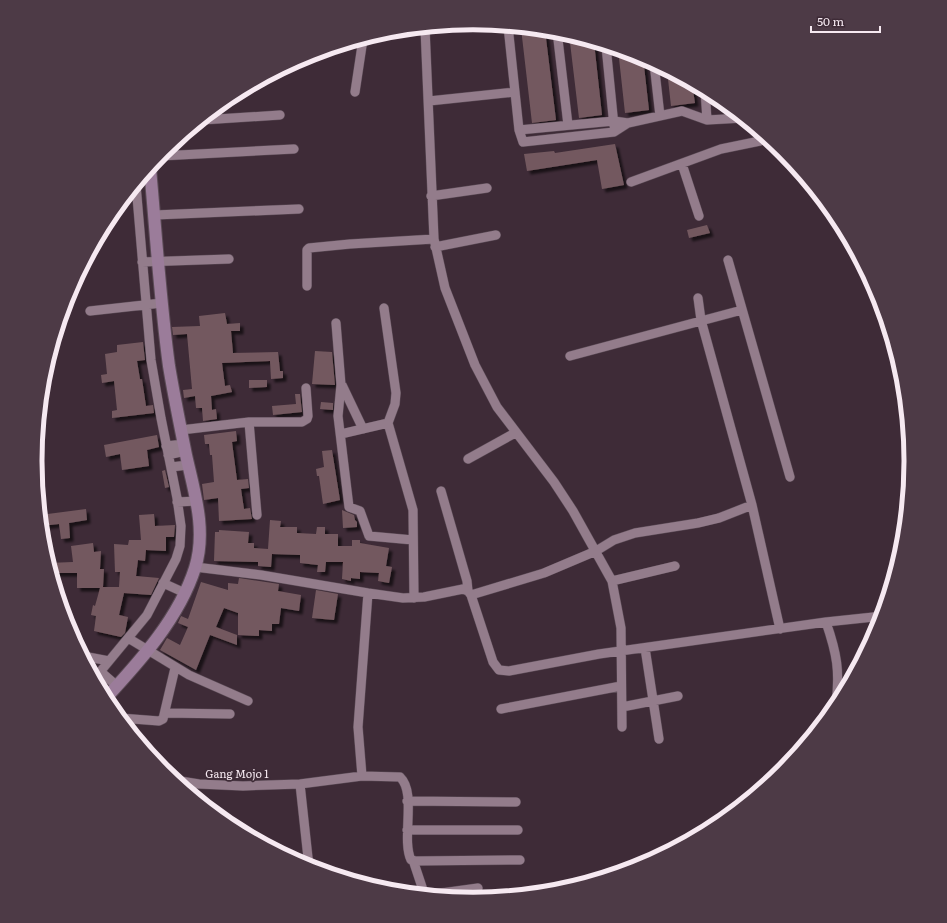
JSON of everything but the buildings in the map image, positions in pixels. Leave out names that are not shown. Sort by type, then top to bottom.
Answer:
[{"type":"street","points":[[509,32],[519,130],[524,143],[614,132],[628,123],[682,111],[707,120],[735,118]]},
{"type":"street","points":[[425,33],[429,102],[431,196],[435,243],[445,288],[475,365],[497,407],[515,433],[554,482],[596,551],[612,581],[621,628],[622,727]]},
{"type":"street","points":[[558,38],[568,125]]},
{"type":"street","points":[[355,92],[362,45]]},
{"type":"street","points":[[607,51],[614,132]]},
{"type":"street","points":[[655,70],[660,116]]},
{"type":"street","points":[[429,102],[515,92]]},
{"type":"street","points":[[705,98],[707,120]]},
{"type":"street","points":[[210,120],[280,116]]},
{"type":"street","points":[[519,130],[614,121],[628,123]]},
{"type":"street","points":[[631,182],[721,150],[761,140]]},
{"type":"street","points":[[168,156],[294,149]]},
{"type":"street","points":[[682,164],[698,216]]},
{"type":"street","points":[[106,679],[145,650],[170,619],[182,591],[195,567],[200,542],[194,502],[179,466],[165,393],[148,341],[153,304],[150,262],[155,215],[151,175]]},
{"type":"street","points":[[431,196],[487,188]]},
{"type":"street","points":[[106,679],[109,661],[130,640],[167,584],[180,546],[181,526],[179,466],[165,393],[153,304],[150,262],[137,191]]},
{"type":"street","points":[[155,215],[299,209]]},
{"type":"street","points":[[307,286],[308,248],[350,244],[435,243],[496,235]]},
{"type":"street","points":[[150,262],[229,258]]},
{"type":"street","points":[[728,260],[790,477]]},
{"type":"street","points":[[698,298],[701,320],[752,505],[780,629]]},
{"type":"street","points":[[90,312],[153,304]]},
{"type":"street","points":[[384,308],[396,393],[395,404],[388,423],[413,510],[414,598]]},
{"type":"street","points":[[570,356],[742,310]]},
{"type":"street","points":[[336,323],[342,385],[338,416],[342,434],[349,507],[360,511],[370,536],[413,540]]},
{"type":"street","points":[[342,385],[363,429]]},
{"type":"street","points":[[175,443],[249,422],[302,422],[308,416],[306,388]]},
{"type":"street","points":[[249,422],[257,515]]},
{"type":"street","points":[[342,434],[388,423]]},
{"type":"street","points":[[468,458],[515,433]]},
{"type":"street","points":[[441,491],[467,581],[469,593],[493,662],[499,670],[509,671],[621,651],[826,622],[876,617]]},
{"type":"street","points":[[179,502],[194,502]]},
{"type":"street","points":[[195,567],[261,575],[368,594],[414,598],[463,589],[469,593],[544,573],[596,551],[614,540],[635,533],[698,523],[718,518],[752,505]]},
{"type":"street","points":[[612,581],[675,566]]},
{"type":"street","points":[[167,584],[182,591]]},
{"type":"street","points":[[362,776],[358,727],[368,594]]},
{"type":"street","points":[[826,622],[838,661],[837,692]]},
{"type":"street","points":[[130,640],[175,668],[248,701]]},
{"type":"street","points":[[645,648],[659,738]]},
{"type":"street","points":[[89,657],[109,661]]},
{"type":"street","points":[[127,719],[159,721],[163,719],[166,713],[175,668]]},
{"type":"street","points":[[501,709],[622,686]]},
{"type":"street","points":[[622,707],[678,696]]},
{"type":"street","points":[[166,713],[230,714]]},
{"type":"street","name":"Gang Mojo 1","points":[[184,782],[199,784],[243,786],[300,784],[362,776],[400,778],[405,783],[409,856],[412,860],[423,890]]},
{"type":"street","points":[[300,784],[308,860]]},
{"type":"street","points":[[407,801],[516,802]]},
{"type":"street","points":[[407,830],[518,830]]},
{"type":"street","points":[[412,860],[520,860]]},
{"type":"street","name":"Gang Mojo 1","points":[[448,892],[478,888]]}]
